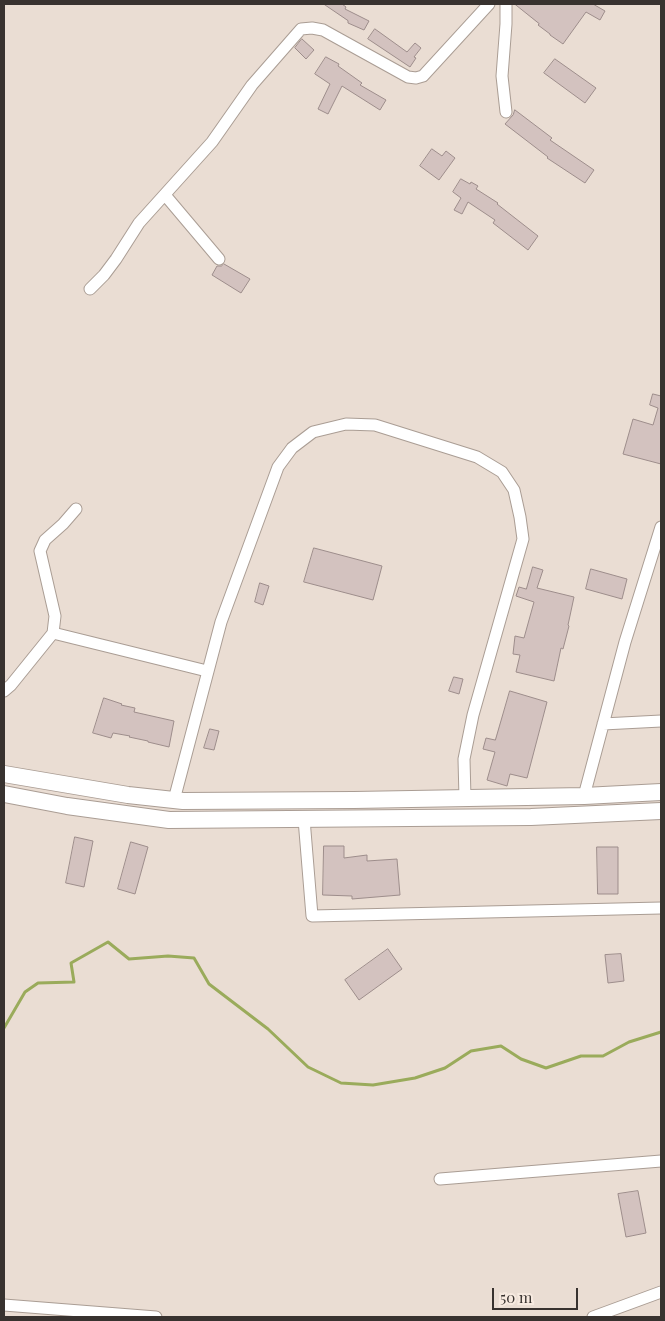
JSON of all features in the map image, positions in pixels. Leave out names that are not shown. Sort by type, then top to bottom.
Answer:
[{"type":"street","points":[[90,288],[104,275],[139,223],[212,142],[252,85],[301,29],[323,30],[408,77],[416,78],[423,76],[489,4]]},
{"type":"street","points":[[506,4],[502,76],[506,112]]},
{"type":"street","points":[[165,195],[218,259]]},
{"type":"street","points":[[174,800],[221,622],[278,467],[292,448],[313,432],[346,424],[375,425],[477,457],[502,472],[514,490],[523,539],[473,715],[464,759],[465,798]]},
{"type":"street","points":[[4,691],[12,685],[53,633],[55,616],[40,551],[44,540],[63,524],[76,509]]},
{"type":"street","points":[[584,796],[625,642],[661,527]]},
{"type":"street","points":[[53,633],[208,671]]},
{"type":"street","points":[[603,724],[661,721]]},
{"type":"street","points":[[4,774],[128,796],[174,800],[354,800],[584,796],[661,792]]},
{"type":"street","points":[[4,794],[67,806],[169,820],[531,817],[661,812]]},
{"type":"street","points":[[304,819],[312,916],[661,908]]},
{"type":"street","points":[[440,1179],[661,1161]]},
{"type":"street","points":[[593,1317],[661,1292]]},
{"type":"street","points":[[4,1305],[74,1314],[156,1317]]},
{"type":"building","points":[[324,4],[342,4],[346,7],[345,9],[369,21],[364,30],[348,23],[348,21]]},
{"type":"building","points":[[515,4],[593,4],[605,11],[600,20],[586,12],[563,44]]},
{"type":"building","points":[[375,29],[407,52],[415,43],[421,48],[414,57],[416,58],[410,67],[368,39]]},
{"type":"building","points":[[302,39],[314,50],[306,59],[295,48]]},
{"type":"building","points":[[326,57],[339,64],[338,66],[362,83],[360,85],[386,100],[380,110],[342,86],[328,114],[318,109],[330,84],[315,74]]},
{"type":"building","points":[[555,59],[596,88],[585,103],[544,73]]},
{"type":"building","points":[[515,110],[552,138],[550,140],[594,170],[585,183],[547,158],[505,124]]},
{"type":"building","points":[[432,149],[442,156],[446,151],[455,158],[439,180],[420,166]]},
{"type":"building","points":[[461,179],[478,186],[476,189],[498,203],[538,236],[528,250],[493,223],[495,220],[468,202],[462,214],[454,210],[461,198],[453,192]]},
{"type":"building","points":[[224,264],[250,279],[241,293],[212,275],[217,266]]},
{"type":"building","points":[[653,394],[661,396],[661,464],[623,454],[633,419],[653,425],[658,408],[650,405]]},
{"type":"building","points":[[314,548],[382,566],[373,600],[304,582]]},
{"type":"building","points":[[533,567],[543,570],[537,588],[574,597],[569,626],[563,649],[561,648],[554,681],[516,672],[520,655],[513,654],[515,636],[524,638],[534,602],[516,596],[519,587],[526,589]]},
{"type":"building","points":[[591,569],[627,579],[622,599],[586,589]]},
{"type":"building","points":[[260,583],[269,586],[263,605],[255,602]]},
{"type":"building","points":[[454,677],[463,679],[459,694],[449,691]]},
{"type":"building","points":[[510,691],[547,702],[527,778],[510,774],[507,786],[487,780],[495,752],[483,749],[486,738],[495,740]]},
{"type":"building","points":[[104,698],[135,708],[134,712],[174,721],[169,747],[130,736],[113,733],[111,738],[93,733]]},
{"type":"building","points":[[210,729],[219,731],[214,750],[204,748]]},
{"type":"building","points":[[75,837],[93,841],[84,887],[66,883]]},
{"type":"building","points":[[131,842],[148,847],[135,894],[118,889]]},
{"type":"building","points":[[324,846],[344,846],[344,858],[367,855],[367,861],[397,859],[400,895],[352,899],[352,896],[323,895]]},
{"type":"building","points":[[597,847],[618,847],[618,894],[598,894]]},
{"type":"building","points":[[388,949],[402,969],[359,1000],[345,980]]},
{"type":"building","points":[[621,954],[624,981],[608,983],[605,955]]},
{"type":"building","points":[[638,1191],[646,1233],[626,1237],[618,1194]]},
{"type":"waterway","points":[[4,1028],[25,992],[38,983],[74,982],[71,963],[108,942],[129,959],[168,956],[194,958],[209,984],[268,1029],[308,1067],[341,1083],[373,1085],[415,1078],[445,1068],[471,1051],[501,1046],[521,1059],[546,1068],[581,1056],[603,1056],[629,1042],[661,1032]]}]
